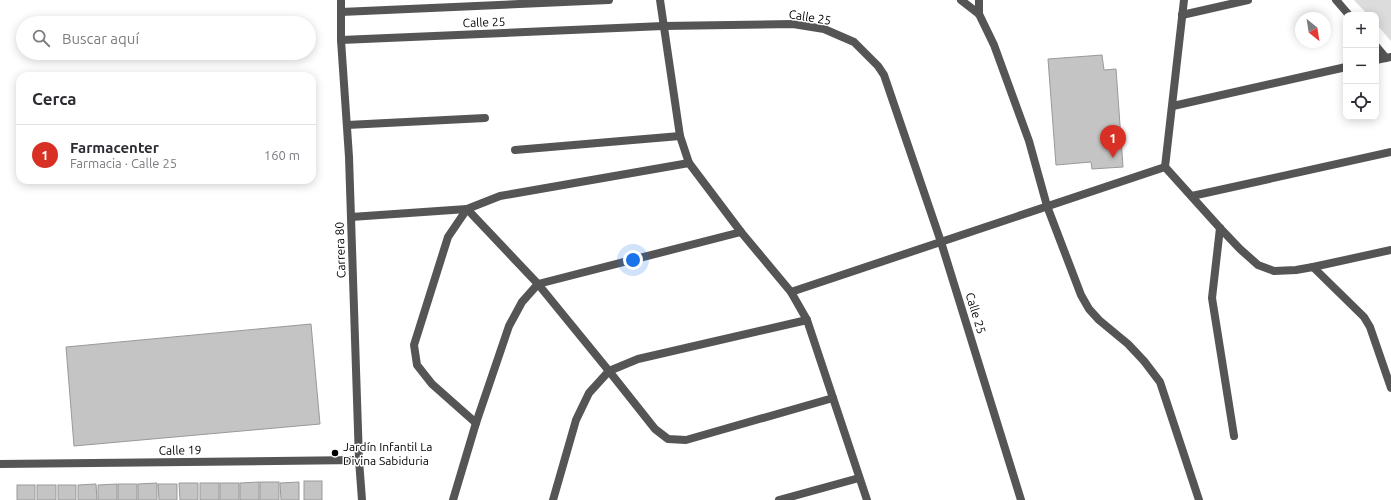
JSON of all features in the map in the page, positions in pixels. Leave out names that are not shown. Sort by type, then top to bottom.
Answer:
[{"type":"street","name":"Carrera 80","points":[[341,0],[341,40],[351,217],[359,460],[362,500]]},
{"type":"street","name":"Calle 25","points":[[341,12],[609,0]]},
{"type":"street","points":[[660,0],[680,136],[689,163],[740,232],[792,292],[807,320],[867,500]]},
{"type":"street","points":[[961,0],[979,14],[994,44],[1029,141],[1047,206],[1081,295],[1089,309],[1099,320],[1128,344],[1144,360],[1160,382],[1199,500]]},
{"type":"street","points":[[979,0],[979,14]]},
{"type":"street","points":[[1165,167],[1184,0]]},
{"type":"street","points":[[1182,15],[1248,0]]},
{"type":"street","points":[[1336,0],[1346,12]]},
{"type":"street","name":"Calle 25","points":[[341,40],[663,26],[793,24],[824,29],[854,42],[878,66],[884,75],[941,242],[1021,500]]},
{"type":"street","points":[[1378,48],[1388,57]]},
{"type":"street","points":[[1173,106],[1343,68]]},
{"type":"street","points":[[346,125],[485,118]]},
{"type":"street","points":[[515,150],[680,136]]},
{"type":"street","points":[[1192,196],[1391,152]]},
{"type":"street","points":[[351,217],[467,209],[500,196],[689,163]]},
{"type":"street","points":[[792,292],[1165,167]]},
{"type":"street","points":[[1165,167],[1240,249],[1258,265],[1274,271],[1296,270],[1313,267],[1391,250]]},
{"type":"street","points":[[467,209],[538,284],[655,429],[668,439],[686,440],[833,398]]},
{"type":"street","points":[[467,209],[448,237],[414,345],[417,365],[432,384],[476,423]]},
{"type":"street","points":[[1220,228],[1212,298],[1234,436]]},
{"type":"street","points":[[453,500],[476,423],[509,326],[522,302],[538,284],[740,232]]},
{"type":"street","points":[[1313,267],[1364,317],[1370,327],[1391,388]]},
{"type":"street","points":[[553,500],[576,420],[589,393],[609,371],[638,359],[807,320]]},
{"type":"street","name":"Calle 19","points":[[0,464],[359,460]]},
{"type":"street","points":[[779,500],[859,478]]},
{"type":"shaded area","points":[[1354,0],[1391,0],[1391,41],[1379,27],[1379,12],[1365,12]]},
{"type":"building","points":[[1102,55],[1104,70],[1116,69],[1123,167],[1092,169],[1091,162],[1056,165],[1048,59]]},
{"type":"building","points":[[311,324],[320,424],[74,446],[66,347]]},
{"type":"building","points":[[304,481],[322,481],[322,500],[304,500]]},
{"type":"building","points":[[259,482],[259,500],[240,500],[240,483]]},
{"type":"building","points":[[260,482],[279,482],[279,500],[260,500]]},
{"type":"building","points":[[299,482],[299,500],[281,500],[280,483]]},
{"type":"building","points":[[157,483],[157,500],[138,500],[138,484]]},
{"type":"building","points":[[179,483],[198,483],[198,500],[180,500]]},
{"type":"building","points":[[200,483],[219,483],[219,500],[200,500]]},
{"type":"building","points":[[220,483],[239,483],[239,500],[220,500]]},
{"type":"building","points":[[96,484],[97,500],[78,500],[78,485]]},
{"type":"building","points":[[117,484],[117,500],[98,500],[98,485]]},
{"type":"building","points":[[118,484],[137,484],[137,500],[118,500]]},
{"type":"building","points":[[158,484],[177,484],[177,500],[159,500]]},
{"type":"building","points":[[17,485],[35,485],[35,500],[17,500]]},
{"type":"building","points":[[37,485],[56,485],[56,500],[37,500]]},
{"type":"building","points":[[58,485],[76,485],[76,500],[58,500]]},
{"type":"place","name":"Farmacenter","points":[[1113,158]]},
{"type":"place","name":"Jardín Infantil La Divina Sabiduria","points":[[335,453]]}]
